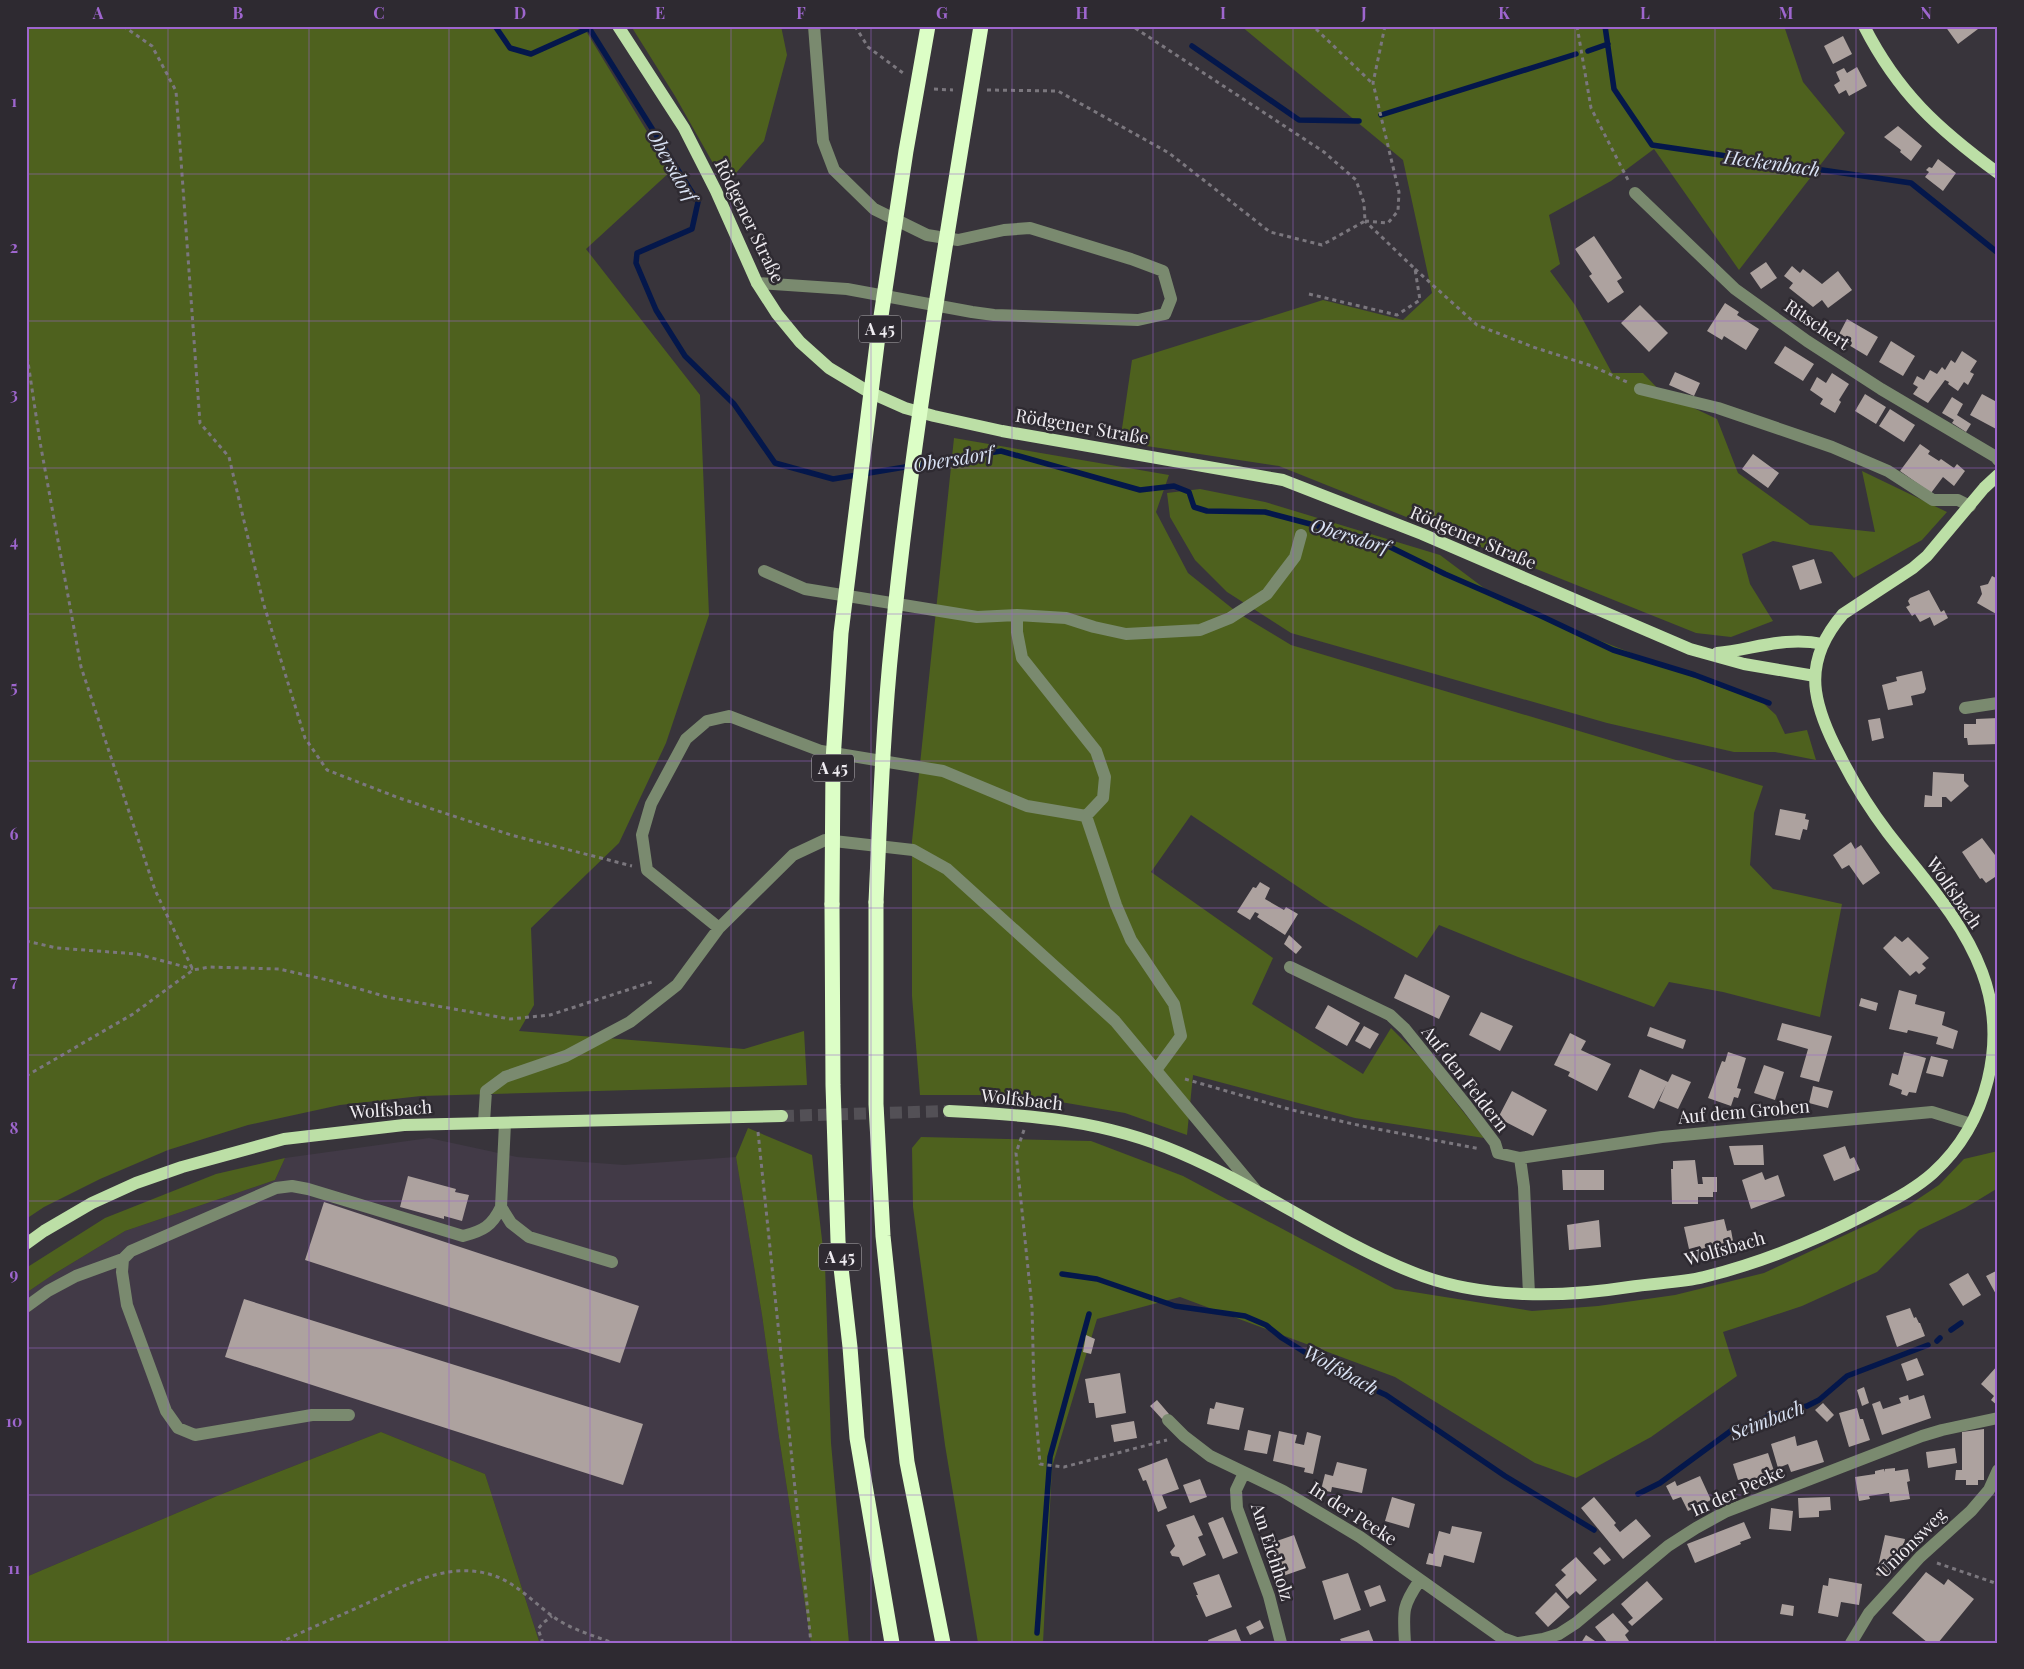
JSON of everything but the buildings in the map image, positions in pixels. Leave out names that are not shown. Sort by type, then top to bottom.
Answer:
[{"type":"highway","name":"A 45","points":[[892,1643],[857,1438],[850,1347],[838,1241],[832,1085],[833,761],[841,633],[857,495],[906,151],[928,26]]},
{"type":"highway","name":"A 45","points":[[942,1643],[907,1462],[883,1236],[876,1104],[876,902],[886,715],[892,641],[908,503],[932,332],[981,26]]},
{"type":"main road","name":"Rödgener Straße","points":[[618,26],[684,128],[716,191],[757,283],[777,314],[800,342],[829,368],[868,392],[905,408],[1002,431],[1283,480],[1422,534],[1690,649],[1744,664],[1815,676]]},
{"type":"main road","points":[[1864,26],[1878,55],[1899,84],[1928,117],[1967,151],[1998,174]]},
{"type":"main road","name":"Wolfsbach","points":[[949,1111],[1029,1115],[1115,1130],[1179,1152],[1255,1189],[1320,1227],[1412,1272],[1444,1283],[1475,1289],[1529,1294],[1597,1292],[1701,1278],[1765,1258],[1854,1221],[1921,1183],[1946,1160],[1971,1124],[1994,1074],[1992,1012],[1989,994],[1976,959],[1948,909],[1885,829],[1849,773],[1827,728],[1819,706],[1815,676],[1823,644],[1843,614],[1913,568],[1927,556],[1984,488],[1998,475]]},
{"type":"main road","name":"Rödgener Straße","points":[[1710,654],[1787,641],[1805,640],[1823,644]]},
{"type":"main road","name":"Wolfsbach","points":[[26,1244],[44,1231],[92,1203],[128,1187],[182,1167],[284,1138],[404,1125],[782,1116]]},
{"type":"street","points":[[757,283],[847,289],[994,315],[1138,320],[1165,314],[1171,299],[1163,272],[1132,259],[1040,230],[1030,228],[1004,230],[958,240],[927,236],[874,209],[834,170],[823,141],[814,26]]},
{"type":"street","name":"Ritschert","points":[[1635,194],[1735,289],[1848,368],[1996,457],[1998,460]]},
{"type":"street","points":[[1640,389],[1718,408],[1832,447],[1888,471],[1933,500],[1958,500],[1970,506]]},
{"type":"street","points":[[764,571],[805,589],[977,617],[1017,615],[1066,618],[1126,634],[1200,630],[1230,618],[1267,594],[1295,557],[1301,535]]},
{"type":"street","points":[[1017,615],[1017,632],[1022,658],[1096,751],[1105,777],[1103,798],[1086,816]]},
{"type":"street","points":[[1965,708],[1998,702]]},
{"type":"street","points":[[718,928],[647,870],[642,835],[655,796],[686,739],[707,720],[729,716],[821,751],[944,771],[1027,806],[1086,816]]},
{"type":"street","points":[[1086,816],[1116,905],[1131,940],[1174,1004],[1181,1036],[1156,1070]]},
{"type":"street","points":[[484,1122],[486,1091],[506,1077],[566,1056],[630,1022],[677,986],[718,928],[793,855],[825,840],[912,850],[947,869],[1115,1021],[1255,1189]]},
{"type":"street","name":"Auf den Feldern","points":[[1290,967],[1390,1015],[1404,1029],[1467,1106],[1495,1143],[1498,1153],[1520,1158]]},
{"type":"street","name":"Auf dem Groben","points":[[1520,1158],[1662,1137],[1932,1112],[1971,1124]]},
{"type":"street","points":[[26,1307],[48,1291],[76,1276],[123,1259],[131,1251],[276,1188],[292,1186],[308,1189],[462,1236],[477,1232],[487,1227],[496,1219],[502,1207],[504,1123]]},
{"type":"street","points":[[1520,1158],[1524,1187],[1529,1294]]},
{"type":"street","points":[[502,1207],[511,1223],[529,1236],[612,1262]]},
{"type":"street","points":[[123,1259],[122,1272],[127,1305],[166,1410],[178,1428],[196,1435],[312,1415],[349,1415]]},
{"type":"street","name":"In der Peeke","points":[[1168,1420],[1184,1436],[1210,1456],[1283,1491],[1329,1518],[1502,1638],[1517,1643],[1543,1639],[1558,1634],[1576,1623],[1668,1546],[1725,1512],[1922,1436],[1998,1418]]},
{"type":"street","name":"Unionsweg","points":[[1851,1643],[1869,1613],[1920,1557],[1990,1490],[1998,1470]]},
{"type":"street","name":"Am Eichholz","points":[[1244,1473],[1236,1490],[1237,1508],[1269,1596],[1281,1643]]},
{"type":"street","points":[[1404,1643],[1403,1616],[1406,1599],[1420,1580]]},
{"type":"path","points":[[123,26],[152,46],[176,91],[200,423],[229,457],[263,602],[305,738],[327,770],[398,798],[511,835],[647,870]]},
{"type":"path","points":[[854,26],[868,48],[904,74]]},
{"type":"path","points":[[1132,26],[1324,152],[1356,180],[1364,203],[1366,221],[1415,269],[1477,325],[1533,347],[1592,366],[1640,389]]},
{"type":"path","points":[[982,90],[1058,91],[1169,154],[1270,232],[1322,245],[1366,221],[1388,223],[1398,211],[1399,192],[1373,84],[1385,26]]},
{"type":"path","points":[[1577,26],[1590,108],[1635,194]]},
{"type":"path","points":[[1316,29],[1373,84]]},
{"type":"path","points":[[925,89],[963,90]]},
{"type":"path","points":[[1309,294],[1397,316],[1420,300],[1415,269]]},
{"type":"path","points":[[26,349],[40,442],[81,667],[155,890],[193,970]]},
{"type":"path","points":[[26,941],[57,948],[137,954],[193,970]]},
{"type":"path","points":[[26,1076],[133,1014],[193,970],[209,966],[279,969],[332,981],[387,997],[510,1020],[550,1014],[654,981],[677,986]]},
{"type":"path","points":[[1183,1078],[1300,1112],[1498,1153]]},
{"type":"path","points":[[1029,1115],[1016,1153],[1032,1307],[1034,1390],[1040,1464],[1064,1467],[1184,1436]]},
{"type":"path","points":[[757,1117],[811,1643]]},
{"type":"path","points":[[1920,1557],[1998,1584]]},
{"type":"path","points":[[280,1643],[423,1578],[471,1570],[492,1575],[512,1584],[552,1616],[572,1628],[613,1643]]},
{"type":"path","points":[[543,1643],[538,1630],[542,1623],[552,1616]]},
{"type":"shaded area","points":[[429,1138],[517,1157],[624,1165],[736,1157],[762,1315],[811,1643],[545,1643],[539,1641],[485,1474],[381,1432],[217,1496],[26,1577],[26,1293],[125,1231],[275,1180],[285,1158]]},
{"type":"green space","points":[[26,26],[583,26],[671,171],[586,249],[700,395],[709,615],[666,743],[619,843],[531,928],[534,1005],[519,1031],[744,1049],[804,1031],[807,1085],[421,1096],[340,1105],[248,1125],[168,1150],[100,1179],[44,1207],[26,1219]]},
{"type":"green space","points":[[631,26],[781,26],[787,55],[764,141],[735,174],[718,172],[675,96]]},
{"type":"green space","points":[[1241,26],[1784,26],[1803,82],[1845,133],[1739,270],[1654,149],[1611,181],[1549,215],[1560,264],[1550,271],[1575,305],[1612,373],[1643,373],[1662,393],[1717,419],[1738,473],[1810,525],[1875,532],[1862,471],[1947,512],[1922,540],[1854,578],[1832,552],[1773,541],[1742,554],[1750,584],[1773,621],[1731,637],[1696,633],[1279,466],[1120,442],[1132,360],[1323,300],[1403,320],[1432,293],[1403,160]]},
{"type":"green space","points":[[954,438],[1169,475],[1156,512],[1188,573],[1238,613],[1291,645],[1763,786],[1754,813],[1750,865],[1773,889],[1842,904],[1820,1017],[1723,992],[1669,982],[1654,1007],[1518,957],[1439,925],[1417,958],[1325,905],[1191,815],[1151,872],[1273,958],[1252,1004],[1363,1074],[1391,1028],[1420,1057],[1484,1138],[1355,1118],[1193,1075],[1187,1135],[1125,1113],[1020,1095],[920,1095],[912,996],[912,841]]},
{"type":"green space","points":[[1200,489],[1265,502],[1440,555],[1504,603],[1695,678],[1762,702],[1776,715],[1785,734],[1807,730],[1816,760],[1775,752],[1734,752],[1607,723],[1291,633],[1227,592],[1195,560],[1170,517],[1167,493]]},
{"type":"green space","points":[[748,1128],[812,1155],[825,1265],[831,1443],[849,1643],[811,1643],[762,1315],[736,1157]]},
{"type":"green space","points":[[921,1137],[1091,1141],[1183,1176],[1395,1289],[1532,1311],[1598,1306],[1675,1295],[1764,1273],[1909,1205],[1939,1185],[1964,1159],[1998,1151],[1998,1188],[1965,1208],[1919,1230],[1877,1272],[1802,1306],[1723,1332],[1737,1376],[1651,1437],[1576,1478],[1535,1463],[1395,1377],[1180,1297],[1097,1319],[1052,1467],[1043,1643],[978,1643],[945,1445],[913,1207],[912,1148]]},
{"type":"green space","points":[[285,1158],[275,1180],[125,1231],[26,1293],[26,1268],[105,1218],[216,1174]]},
{"type":"green space","points":[[381,1432],[485,1474],[539,1641],[545,1643],[26,1643],[26,1577],[217,1496]]},
{"type":"waterway","name":"Obersdorf","points":[[495,26],[510,48],[531,54],[589,28],[698,202],[692,229],[637,253],[636,263],[656,310],[685,356],[734,404],[775,463],[833,479],[1001,451],[1140,490],[1174,486],[1189,492],[1194,507],[1207,511],[1265,512],[1382,543],[1445,574],[1613,650],[1695,675],[1769,703]]},
{"type":"waterway","name":"Heckenbach","points":[[1605,26],[1614,89],[1652,145],[1911,183],[1998,253]]},
{"type":"waterway","points":[[1588,51],[1608,44]]},
{"type":"waterway","points":[[1192,46],[1299,120],[1359,121]]},
{"type":"waterway","points":[[1381,115],[1576,54]]},
{"type":"waterway","name":"Wolfsbach","points":[[1062,1274],[1097,1279],[1175,1306],[1245,1316],[1266,1325],[1282,1338],[1338,1373],[1386,1395],[1505,1476],[1594,1530]]},
{"type":"waterway","points":[[1037,1633],[1050,1457],[1089,1314]]},
{"type":"waterway","name":"Seimbach","points":[[1951,1330],[1961,1323]]},
{"type":"waterway","name":"Seimbach","points":[[1937,1341],[1940,1338]]},
{"type":"waterway","name":"Seimbach","points":[[1638,1494],[1660,1483],[1732,1430],[1755,1424],[1769,1416],[1807,1406],[1819,1400],[1847,1376],[1928,1345]]},
{"type":"tunnel","points":[[782,1116],[949,1111]]}]
